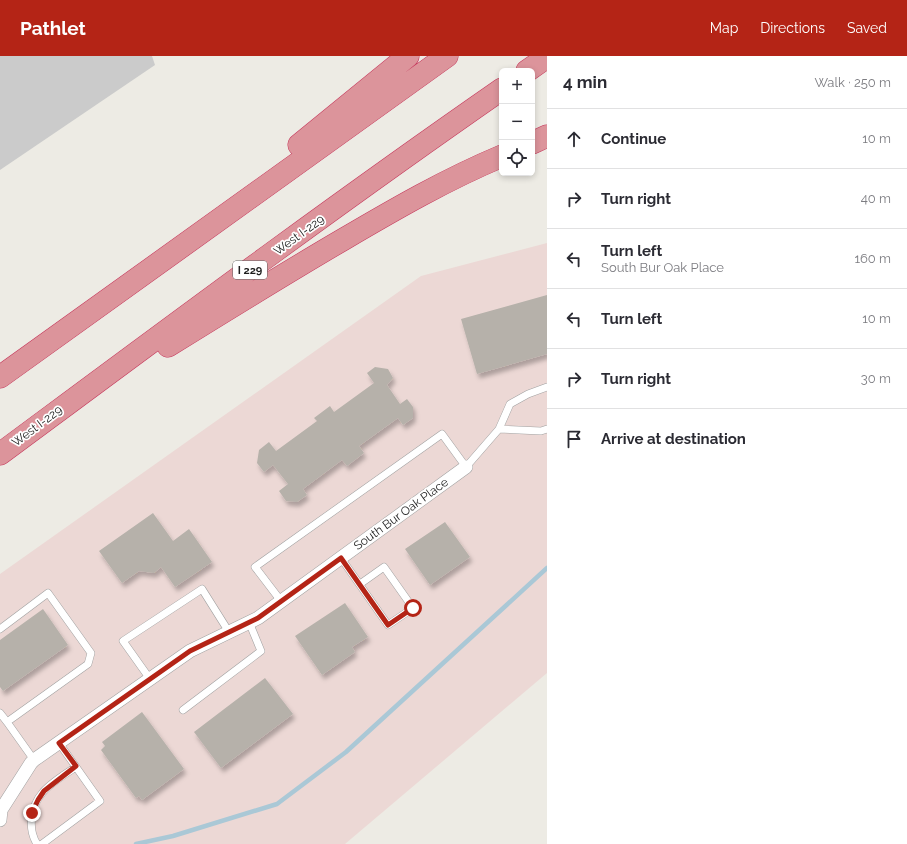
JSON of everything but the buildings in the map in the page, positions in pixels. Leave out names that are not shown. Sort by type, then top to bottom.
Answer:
[{"type":"highway","points":[[103,303],[272,168],[408,56]]},
{"type":"highway","points":[[0,377],[447,56]]},
{"type":"highway","points":[[531,68],[547,57]]},
{"type":"highway","name":"West I-229","points":[[0,454],[151,342],[499,91]]},
{"type":"highway","points":[[535,142],[547,136]]},
{"type":"highway","points":[[0,454],[152,356],[301,264],[396,208],[499,157]]},
{"type":"street","name":"South Bur Oak Place","points":[[0,820],[1,810],[34,760],[190,651],[258,618],[466,467]]},
{"type":"lane","points":[[281,601],[255,567],[442,434],[466,467],[499,429],[510,404],[528,394],[547,387]]},
{"type":"lane","points":[[499,429],[547,430]]},
{"type":"lane","points":[[341,558],[388,625],[413,608],[384,567],[360,584]]},
{"type":"lane","points":[[150,679],[123,641],[202,589],[229,632]]},
{"type":"lane","points":[[0,629],[48,593],[91,653],[88,664],[7,722]]},
{"type":"lane","points":[[183,710],[261,651],[249,622]]},
{"type":"lane","points":[[0,713],[34,760]]},
{"type":"lane","points":[[42,844],[100,801],[59,743]]},
{"type":"lane","points":[[37,844],[32,837],[31,825],[32,813],[38,800],[44,791],[76,766]]},
{"type":"shaded area","points":[[0,56],[152,56],[155,65],[0,170]]},
{"type":"shaded area","points":[[547,243],[547,673],[345,844],[0,844],[0,574],[421,276]]},
{"type":"waterway","points":[[136,844],[173,836],[277,804],[346,752],[547,568]]},
{"type":"route","points":[[32,813],[44,791],[76,766],[59,743],[190,651],[258,618],[341,558],[388,625],[413,608]]}]
